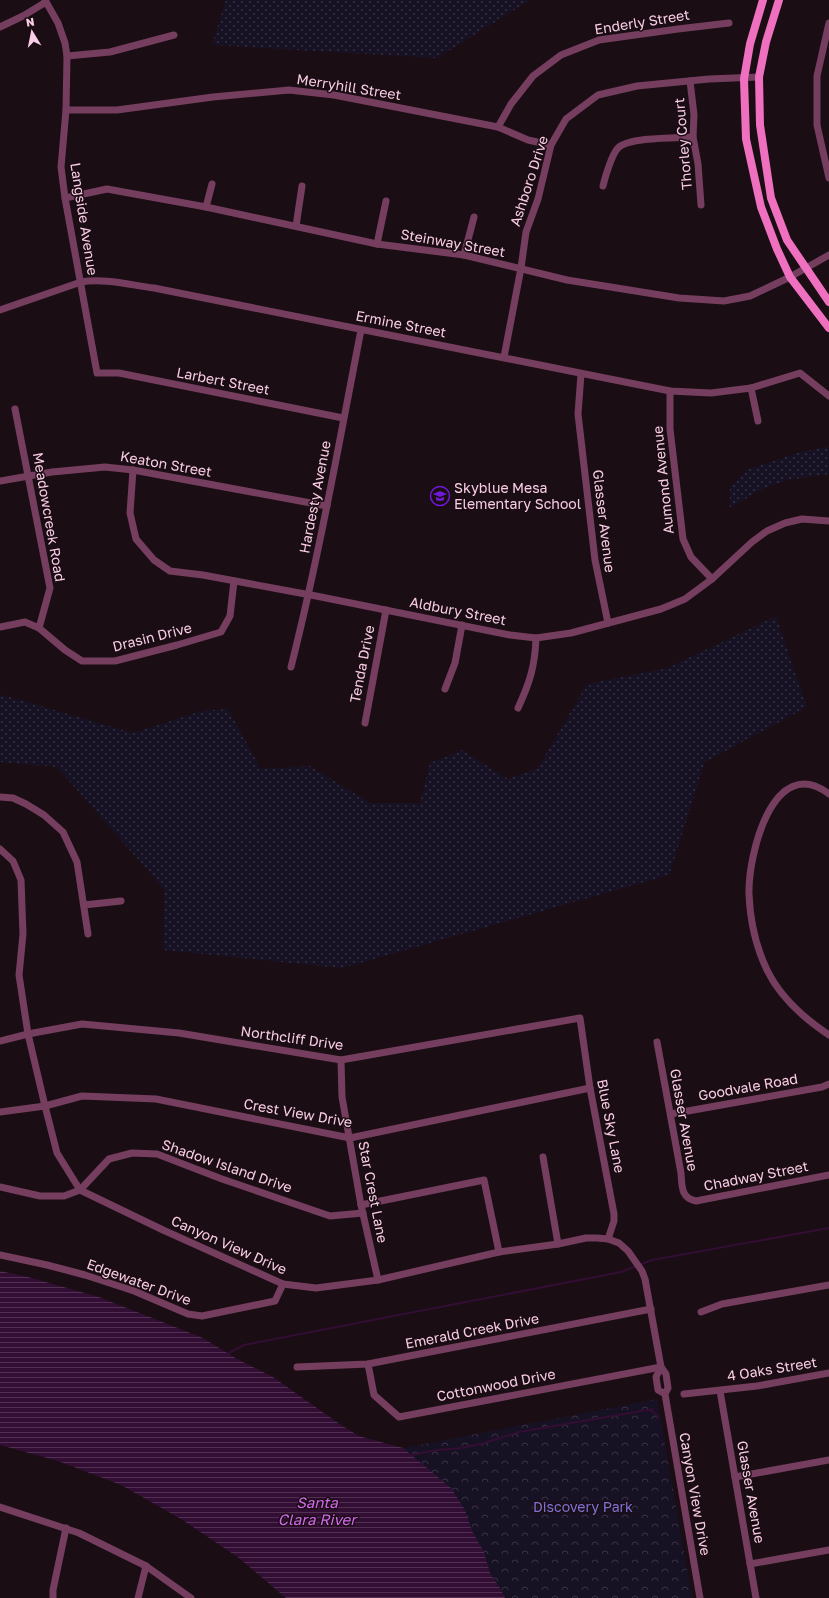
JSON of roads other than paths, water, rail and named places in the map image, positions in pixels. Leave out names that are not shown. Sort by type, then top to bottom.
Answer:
[{"type":"main road","points":[[763,0],[750,44],[744,78],[746,139],[761,207],[777,249],[790,277],[829,328]]},
{"type":"main road","points":[[779,0],[766,42],[759,77],[760,125],[770,198],[787,240],[829,302]]},
{"type":"street","points":[[0,27],[23,16],[45,1]]},
{"type":"street","name":"Langside Avenue","points":[[45,1],[58,23],[65,43],[67,56],[66,110],[61,167],[65,198],[97,373]]},
{"type":"street","name":"Enderly Street","points":[[498,127],[512,104],[533,76],[561,55],[599,40],[729,23]]},
{"type":"street","points":[[829,23],[817,76],[817,125],[829,178]]},
{"type":"street","points":[[67,56],[110,52],[174,35]]},
{"type":"street","name":"Ashboro Drive","points":[[504,357],[522,268],[526,232],[538,199],[551,145],[566,119],[598,95],[637,86],[759,77]]},
{"type":"street","name":"Thorley Court","points":[[690,81],[694,115],[694,137],[702,204]]},
{"type":"street","name":"Merryhill Street","points":[[66,110],[117,110],[289,90],[334,95],[498,127],[528,140],[551,145]]},
{"type":"street","points":[[603,186],[617,148],[631,141],[694,137]]},
{"type":"street","points":[[206,207],[212,184]]},
{"type":"street","points":[[296,226],[302,186]]},
{"type":"street","name":"Steinway Street","points":[[65,198],[107,189],[206,207],[378,244],[464,255],[567,280],[643,294],[679,298],[724,300],[750,296],[790,277],[829,255]]},
{"type":"street","points":[[378,244],[386,201]]},
{"type":"street","points":[[464,255],[474,217]]},
{"type":"street","name":"Ermine Street","points":[[0,309],[90,280],[154,288],[670,391],[711,393],[751,388],[800,373],[829,396]]},
{"type":"street","name":"Hardesty Avenue","points":[[291,667],[309,595],[361,330]]},
{"type":"street","name":"Larbert Street","points":[[97,373],[119,374],[343,418]]},
{"type":"street","name":"Glasser Avenue","points":[[581,374],[578,414],[595,560],[608,623]]},
{"type":"street","points":[[751,388],[758,422]]},
{"type":"street","name":"Aumond Avenue","points":[[670,391],[670,429],[683,539],[691,557],[712,579]]},
{"type":"street","name":"Meadowcreek Road","points":[[15,409],[50,588],[39,628]]},
{"type":"street","name":"Keaton Street","points":[[0,481],[52,472],[105,468],[133,470],[327,506]]},
{"type":"street","name":"Aldbury Street","points":[[133,470],[130,513],[136,539],[154,560],[170,571],[204,575],[510,635],[536,638],[571,633],[661,609],[685,599],[712,579],[752,542],[768,531],[786,523],[802,519],[829,521]]},
{"type":"street","name":"Drasin Drive","points":[[0,627],[25,622],[39,628],[65,650],[82,661],[115,661],[221,632],[230,616],[234,581]]},
{"type":"street","name":"Tenda Drive","points":[[364,723],[386,610]]},
{"type":"street","points":[[445,689],[455,663],[462,625]]},
{"type":"street","points":[[518,708],[527,689],[534,667],[536,638]]},
{"type":"street","points":[[829,794],[816,785],[802,784],[789,787],[781,794],[771,807],[757,840],[751,866],[749,893],[752,919],[757,942],[767,971],[785,998],[800,1014],[829,1035]]},
{"type":"street","points":[[0,797],[13,798],[26,804],[44,816],[63,832],[77,862],[88,934]]},
{"type":"street","points":[[0,849],[13,861],[21,880],[23,934],[19,975],[28,1034],[57,1153],[80,1190]]},
{"type":"street","points":[[84,906],[121,901]]},
{"type":"street","name":"Northcliff Drive","points":[[0,1041],[82,1024],[179,1033],[341,1060],[580,1018]]},
{"type":"street","name":"Blue Sky Lane","points":[[580,1018],[590,1088],[614,1214],[614,1221],[608,1239]]},
{"type":"street","name":"Glasser Avenue","points":[[657,1042],[671,1114],[682,1186],[684,1194],[689,1200]]},
{"type":"street","name":"Star Crest Lane","points":[[341,1060],[342,1097],[361,1205],[378,1280]]},
{"type":"street","name":"Goodvale Road","points":[[671,1114],[822,1087],[829,1084]]},
{"type":"street","name":"Crest View Drive","points":[[0,1112],[45,1106],[82,1096],[156,1099],[350,1138],[590,1088]]},
{"type":"street","name":"Shadow Island Drive","points":[[0,1187],[40,1196],[64,1196],[80,1190],[109,1159],[132,1153],[157,1154],[222,1179],[330,1216],[363,1212]]},
{"type":"street","points":[[543,1157],[558,1244]]},
{"type":"street","name":"Chadway Street","points":[[689,1200],[696,1201],[829,1175]]},
{"type":"street","points":[[361,1205],[484,1180],[499,1252]]},
{"type":"street","name":"Canyon View Drive","points":[[80,1190],[163,1230],[283,1284],[316,1288],[378,1280],[499,1252],[558,1244],[586,1238],[608,1239],[619,1243],[628,1250],[642,1271],[645,1279],[661,1368],[666,1374],[668,1388],[665,1394],[700,1598]]},
{"type":"street","name":"Edgewater Drive","points":[[0,1255],[47,1265],[92,1278],[134,1291],[188,1314],[202,1316],[275,1301],[283,1284]]},
{"type":"street","points":[[702,1312],[722,1304],[829,1285]]},
{"type":"street","name":"Emerald Creek Drive","points":[[296,1367],[368,1364],[651,1309]]},
{"type":"street","name":"Cottonwood Drive","points":[[368,1364],[374,1395],[399,1416],[661,1368]]},
{"type":"street","name":"Canyon View Drive","points":[[661,1368],[656,1377],[658,1390],[665,1394]]},
{"type":"street","name":"4 Oaks Street","points":[[684,1394],[757,1386],[829,1373]]},
{"type":"street","name":"Glasser Avenue","points":[[720,1391],[756,1598]]},
{"type":"street","points":[[735,1477],[829,1460]]},
{"type":"street","points":[[0,1507],[79,1533],[146,1566],[191,1598]]},
{"type":"street","points":[[53,1598],[53,1590],[66,1528]]},
{"type":"street","points":[[750,1564],[829,1550]]},
{"type":"street","points":[[138,1598],[146,1566]]},
{"type":"water","name":"Santa Clara River","points":[[0,1271],[28,1277],[99,1297],[203,1338],[237,1359],[273,1377],[359,1436],[403,1448],[451,1488],[465,1510],[472,1531],[484,1552],[490,1573],[505,1598],[286,1598],[239,1558],[181,1519],[121,1485],[58,1461],[0,1445]]},
{"type":"waterway","points":[[227,1354],[244,1345],[621,1272],[652,1260],[829,1228]]},
{"type":"waterway","points":[[409,1455],[437,1450],[462,1448],[519,1432],[653,1409],[651,1411],[657,1415],[657,1418]]},
{"type":"place","name":"Skyblue Mesa Elementary School","points":[[440,496]]},
{"type":"park label","name":"Discovery Park","points":[[583,1507]]}]
